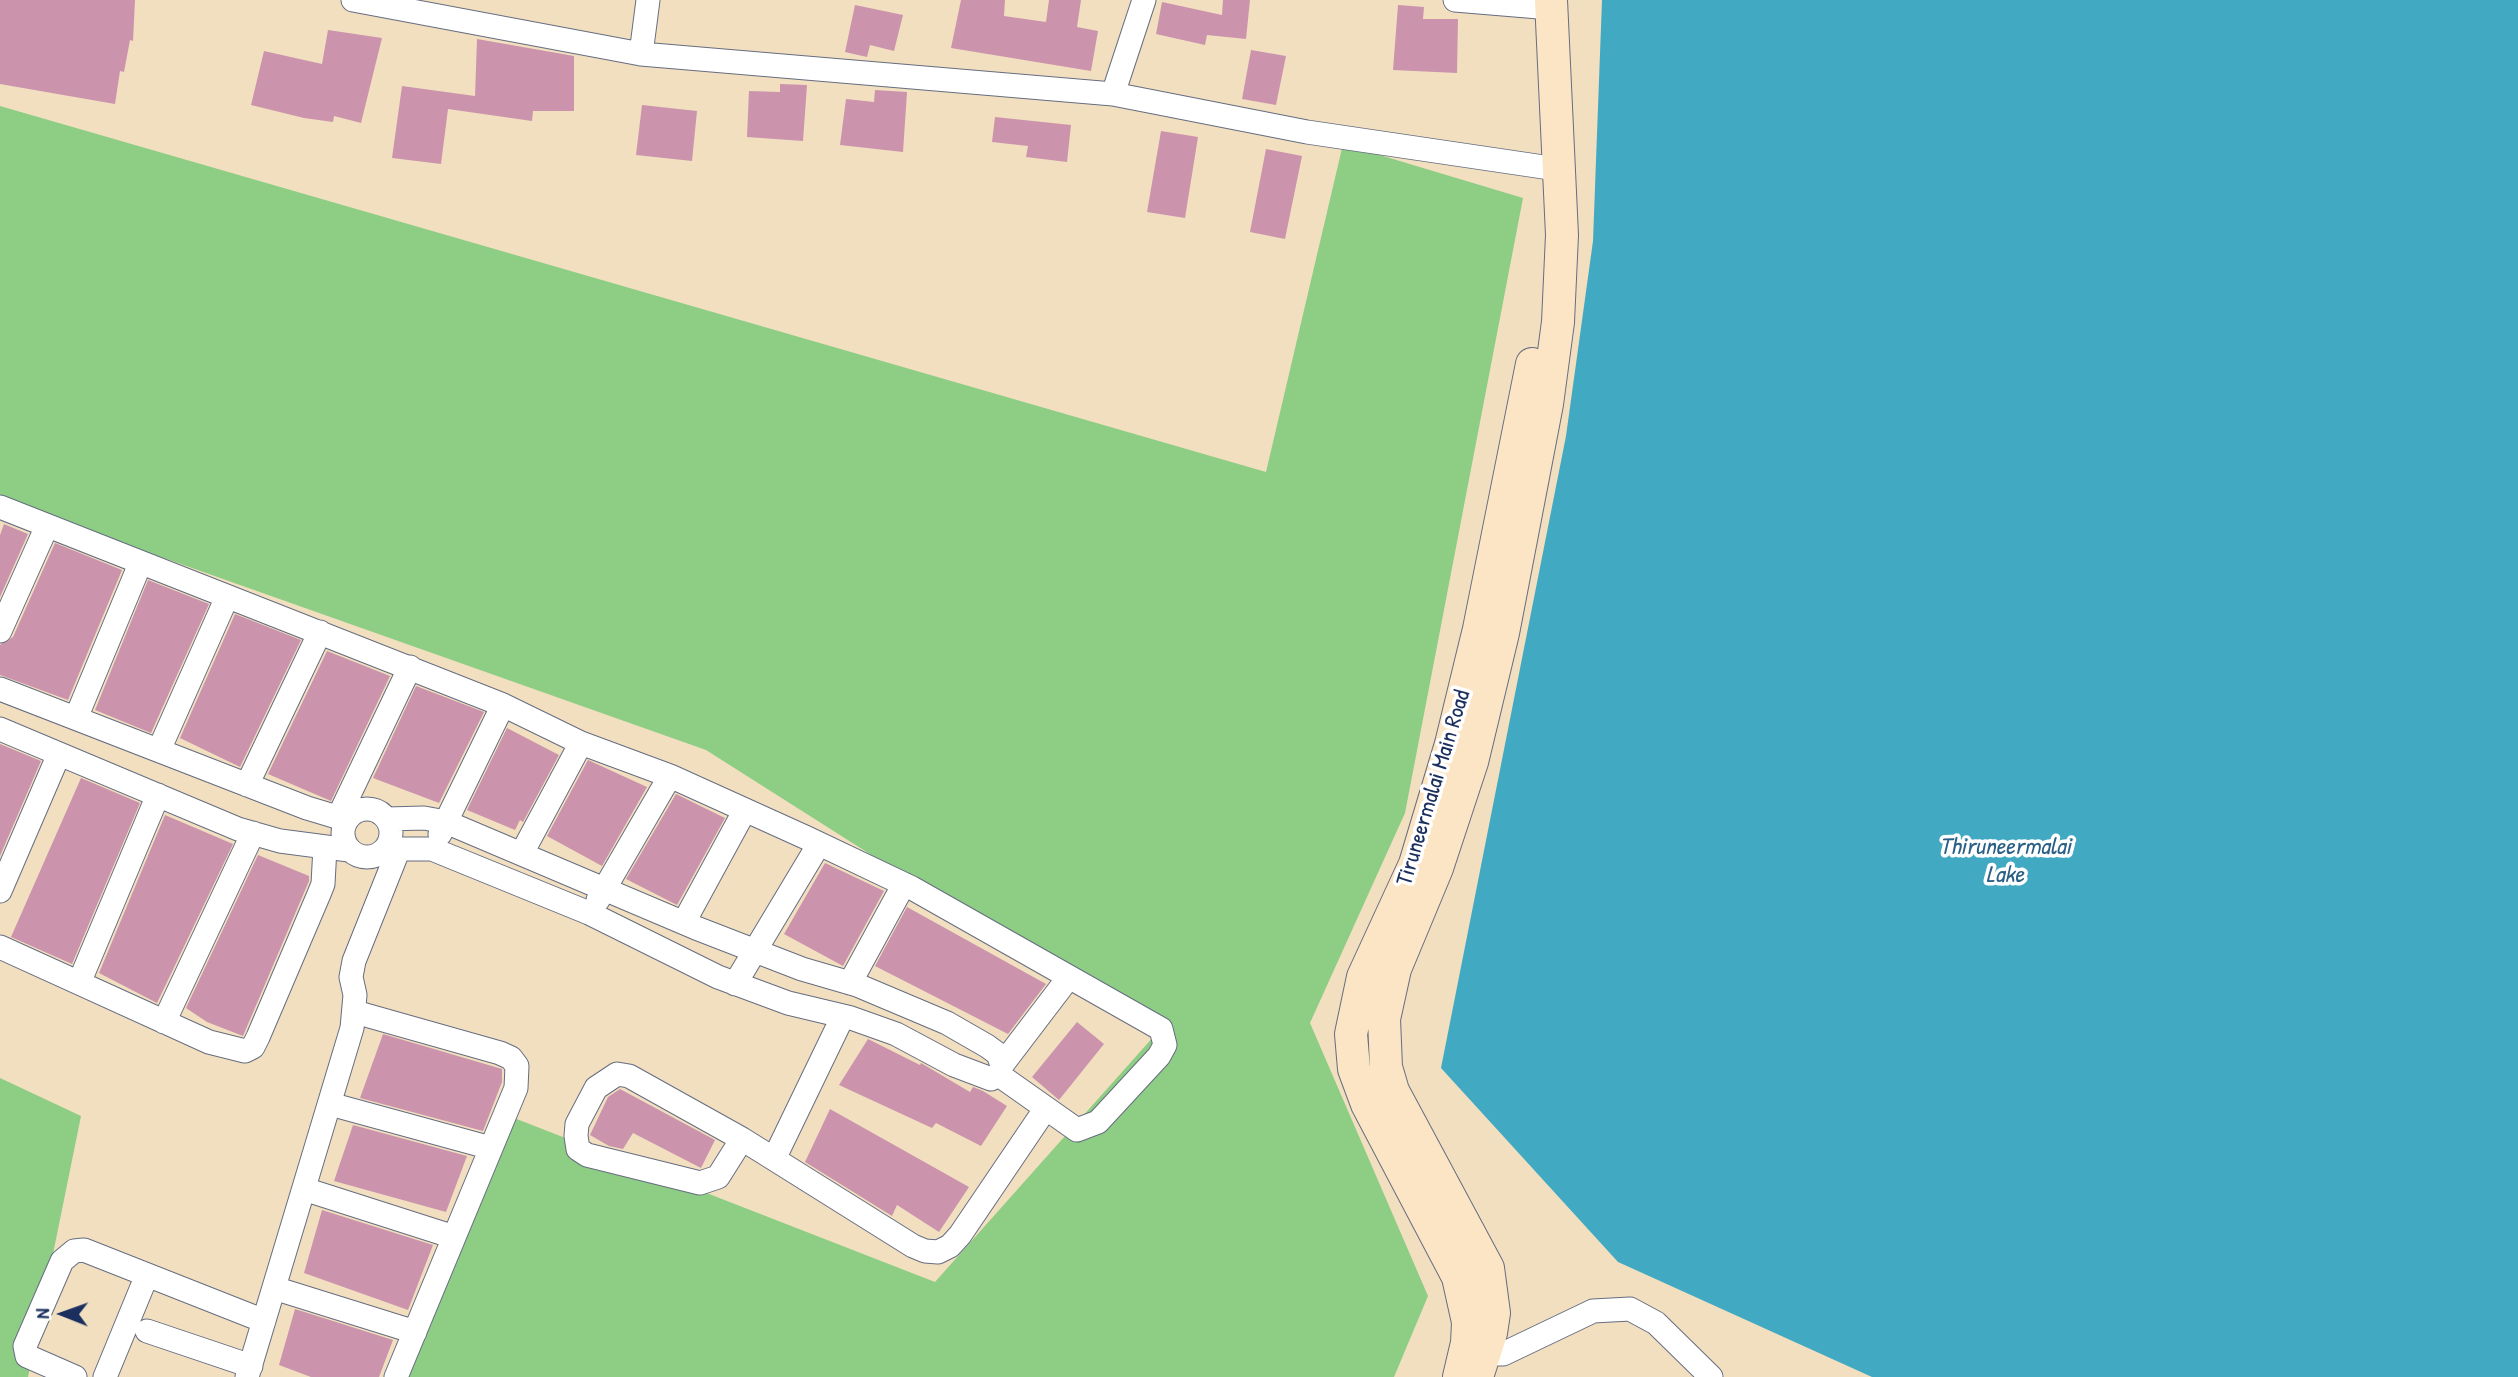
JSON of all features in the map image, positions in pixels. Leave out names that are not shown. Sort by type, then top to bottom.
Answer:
[{"type":"main road","name":"Tiruneermalai Main Road","points":[[1471,1366],[1468,1322],[1458,1277],[1367,1104],[1354,1069],[1350,1034],[1363,977],[1424,837],[1469,671],[1538,334],[1553,233],[1557,169],[1551,4]]},
{"type":"street","points":[[353,0],[641,54],[1113,94],[1307,132],[1557,169]]},
{"type":"street","points":[[641,54],[648,0]]},
{"type":"street","points":[[1113,94],[1144,0]]},
{"type":"street","points":[[1455,0],[1551,4]]},
{"type":"street","points":[[0,507],[140,564],[410,667],[503,705],[581,743],[670,776],[746,810],[904,884],[1161,1029],[1165,1045],[1159,1056],[1098,1122],[1077,1130],[1000,1070],[998,1054],[947,1023],[850,983],[754,950],[446,822],[424,818],[387,819],[374,810],[366,809],[358,810],[342,819],[0,690]]},
{"type":"street","points":[[0,631],[47,526]]},
{"type":"street","points":[[76,718],[140,564]]},
{"type":"street","points":[[159,750],[227,597]]},
{"type":"street","points":[[247,785],[320,632]]},
{"type":"street","points":[[349,850],[343,835],[342,819],[410,667]]},
{"type":"street","points":[[432,849],[503,705]]},
{"type":"street","points":[[31,742],[47,706]]},
{"type":"street","points":[[0,729],[158,795],[280,841],[349,850],[356,855],[372,857],[392,850],[432,849],[589,913],[736,984],[788,1003],[843,1016],[895,1034],[954,1065],[991,1079],[1069,977]]},
{"type":"street","points":[[522,853],[581,743]]},
{"type":"street","points":[[0,891],[59,754]]},
{"type":"street","points":[[589,913],[670,776]]},
{"type":"street","points":[[79,983],[158,795]]},
{"type":"street","points":[[684,922],[746,810]]},
{"type":"street","points":[[147,1331],[249,1371],[355,1012],[351,977],[354,961],[392,850],[387,819]]},
{"type":"street","points":[[164,1021],[253,833]]},
{"type":"street","points":[[736,984],[819,844]]},
{"type":"street","points":[[0,947],[164,1021],[233,1050],[245,1051],[253,1046],[323,884],[325,847]]},
{"type":"street","points":[[850,983],[904,884]]},
{"type":"street","points":[[355,1012],[511,1058],[517,1066],[516,1088],[396,1377]]},
{"type":"street","points":[[774,1159],[843,1016]]},
{"type":"street","points":[[741,1139],[719,1177],[700,1183],[587,1155],[578,1149],[576,1136],[577,1124],[596,1088],[617,1074],[629,1076],[741,1139],[913,1246],[938,1252],[950,1247],[960,1236],[1046,1108]]},
{"type":"street","points":[[330,1104],[491,1148]]},
{"type":"street","points":[[304,1189],[454,1237]]},
{"type":"street","points":[[75,1377],[27,1356],[24,1346],[62,1261],[74,1251],[84,1250],[264,1321]]},
{"type":"street","points":[[105,1377],[147,1275]]},
{"type":"street","points":[[274,1288],[415,1332]]},
{"type":"street","points":[[1471,1366],[1503,1354],[1593,1311],[1630,1309],[1656,1323],[1711,1377]]},
{"type":"green space","points":[[0,106],[1266,472],[1343,144],[1523,198],[1405,813],[1310,1023],[1428,1296],[1394,1377],[408,1377],[514,1118],[935,1282],[1155,1035],[706,750],[0,500]]},
{"type":"green space","points":[[0,1078],[81,1116],[28,1377],[0,1377]]},
{"type":"water","name":"Thiruneermalai Lake","points":[[1602,0],[2518,0],[2518,1377],[1872,1377],[1618,1262],[1441,1068],[1566,436],[1593,241]]},
{"type":"building","points":[[0,0],[135,0],[133,41],[130,40],[124,72],[120,71],[115,104],[0,84]]},
{"type":"building","points":[[961,0],[1005,0],[1004,16],[1046,22],[1049,0],[1081,0],[1077,27],[1098,31],[1091,71],[951,48]]},
{"type":"building","points":[[1223,0],[1250,0],[1246,39],[1207,35],[1205,45],[1156,34],[1162,2],[1222,15]]},
{"type":"building","points":[[855,5],[903,15],[894,51],[870,45],[867,57],[845,52]]},
{"type":"building","points":[[1398,5],[1424,7],[1423,19],[1458,19],[1457,73],[1393,70]]},
{"type":"building","points":[[328,30],[382,38],[361,123],[334,116],[333,122],[304,118],[251,105],[264,51],[322,64]]},
{"type":"building","points":[[477,39],[574,56],[574,111],[533,111],[532,121],[448,109],[441,164],[392,158],[402,86],[475,96]]},
{"type":"building","points":[[1251,50],[1286,56],[1276,105],[1242,99]]},
{"type":"building","points":[[780,84],[807,85],[803,141],[747,137],[749,91],[780,92]]},
{"type":"building","points":[[875,90],[907,92],[903,152],[840,145],[846,99],[874,102]]},
{"type":"building","points":[[642,105],[697,111],[692,161],[636,155]]},
{"type":"building","points":[[995,117],[1071,125],[1067,162],[1026,157],[1028,146],[992,142]]},
{"type":"building","points":[[1161,131],[1198,137],[1185,218],[1147,212]]},
{"type":"building","points":[[1266,149],[1302,156],[1285,239],[1250,232]]},
{"type":"building","points":[[4,524],[28,534],[0,597],[0,535]]},
{"type":"building","points":[[55,543],[122,570],[68,700],[0,675],[0,645],[13,637]]},
{"type":"building","points":[[148,580],[209,604],[151,733],[95,710]]},
{"type":"building","points":[[235,614],[301,640],[240,767],[180,738]]},
{"type":"building","points":[[327,651],[390,676],[331,801],[268,774]]},
{"type":"building","points":[[416,686],[484,712],[439,803],[373,778]]},
{"type":"building","points":[[507,728],[559,755],[523,822],[520,820],[515,830],[467,810]]},
{"type":"building","points":[[0,744],[41,761],[0,856]]},
{"type":"building","points":[[588,760],[647,787],[602,866],[547,836]]},
{"type":"building","points":[[81,778],[140,803],[72,964],[11,937]]},
{"type":"building","points":[[676,794],[725,818],[677,905],[626,879]]},
{"type":"building","points":[[165,815],[233,844],[157,1003],[99,973]]},
{"type":"building","points":[[258,855],[309,876],[309,881],[243,1036],[207,1022],[186,1008]]},
{"type":"building","points":[[825,863],[884,891],[843,966],[784,934]]},
{"type":"building","points":[[907,907],[1046,984],[1008,1034],[875,966]]},
{"type":"building","points":[[1077,1022],[1104,1044],[1059,1100],[1032,1077]]},
{"type":"building","points":[[383,1034],[502,1069],[502,1082],[483,1131],[360,1098]]},
{"type":"building","points":[[868,1039],[920,1065],[921,1063],[970,1092],[973,1087],[1007,1106],[981,1146],[936,1123],[932,1128],[839,1085]]},
{"type":"building","points":[[620,1089],[715,1140],[701,1168],[633,1133],[623,1149],[609,1146],[590,1135],[608,1097]]},
{"type":"building","points":[[830,1109],[969,1187],[939,1232],[897,1205],[892,1216],[805,1162]]},
{"type":"building","points":[[353,1125],[467,1156],[446,1212],[334,1181]]},
{"type":"building","points":[[322,1210],[433,1245],[408,1310],[304,1273]]},
{"type":"building","points":[[295,1309],[393,1340],[379,1377],[311,1377],[279,1365]]}]
